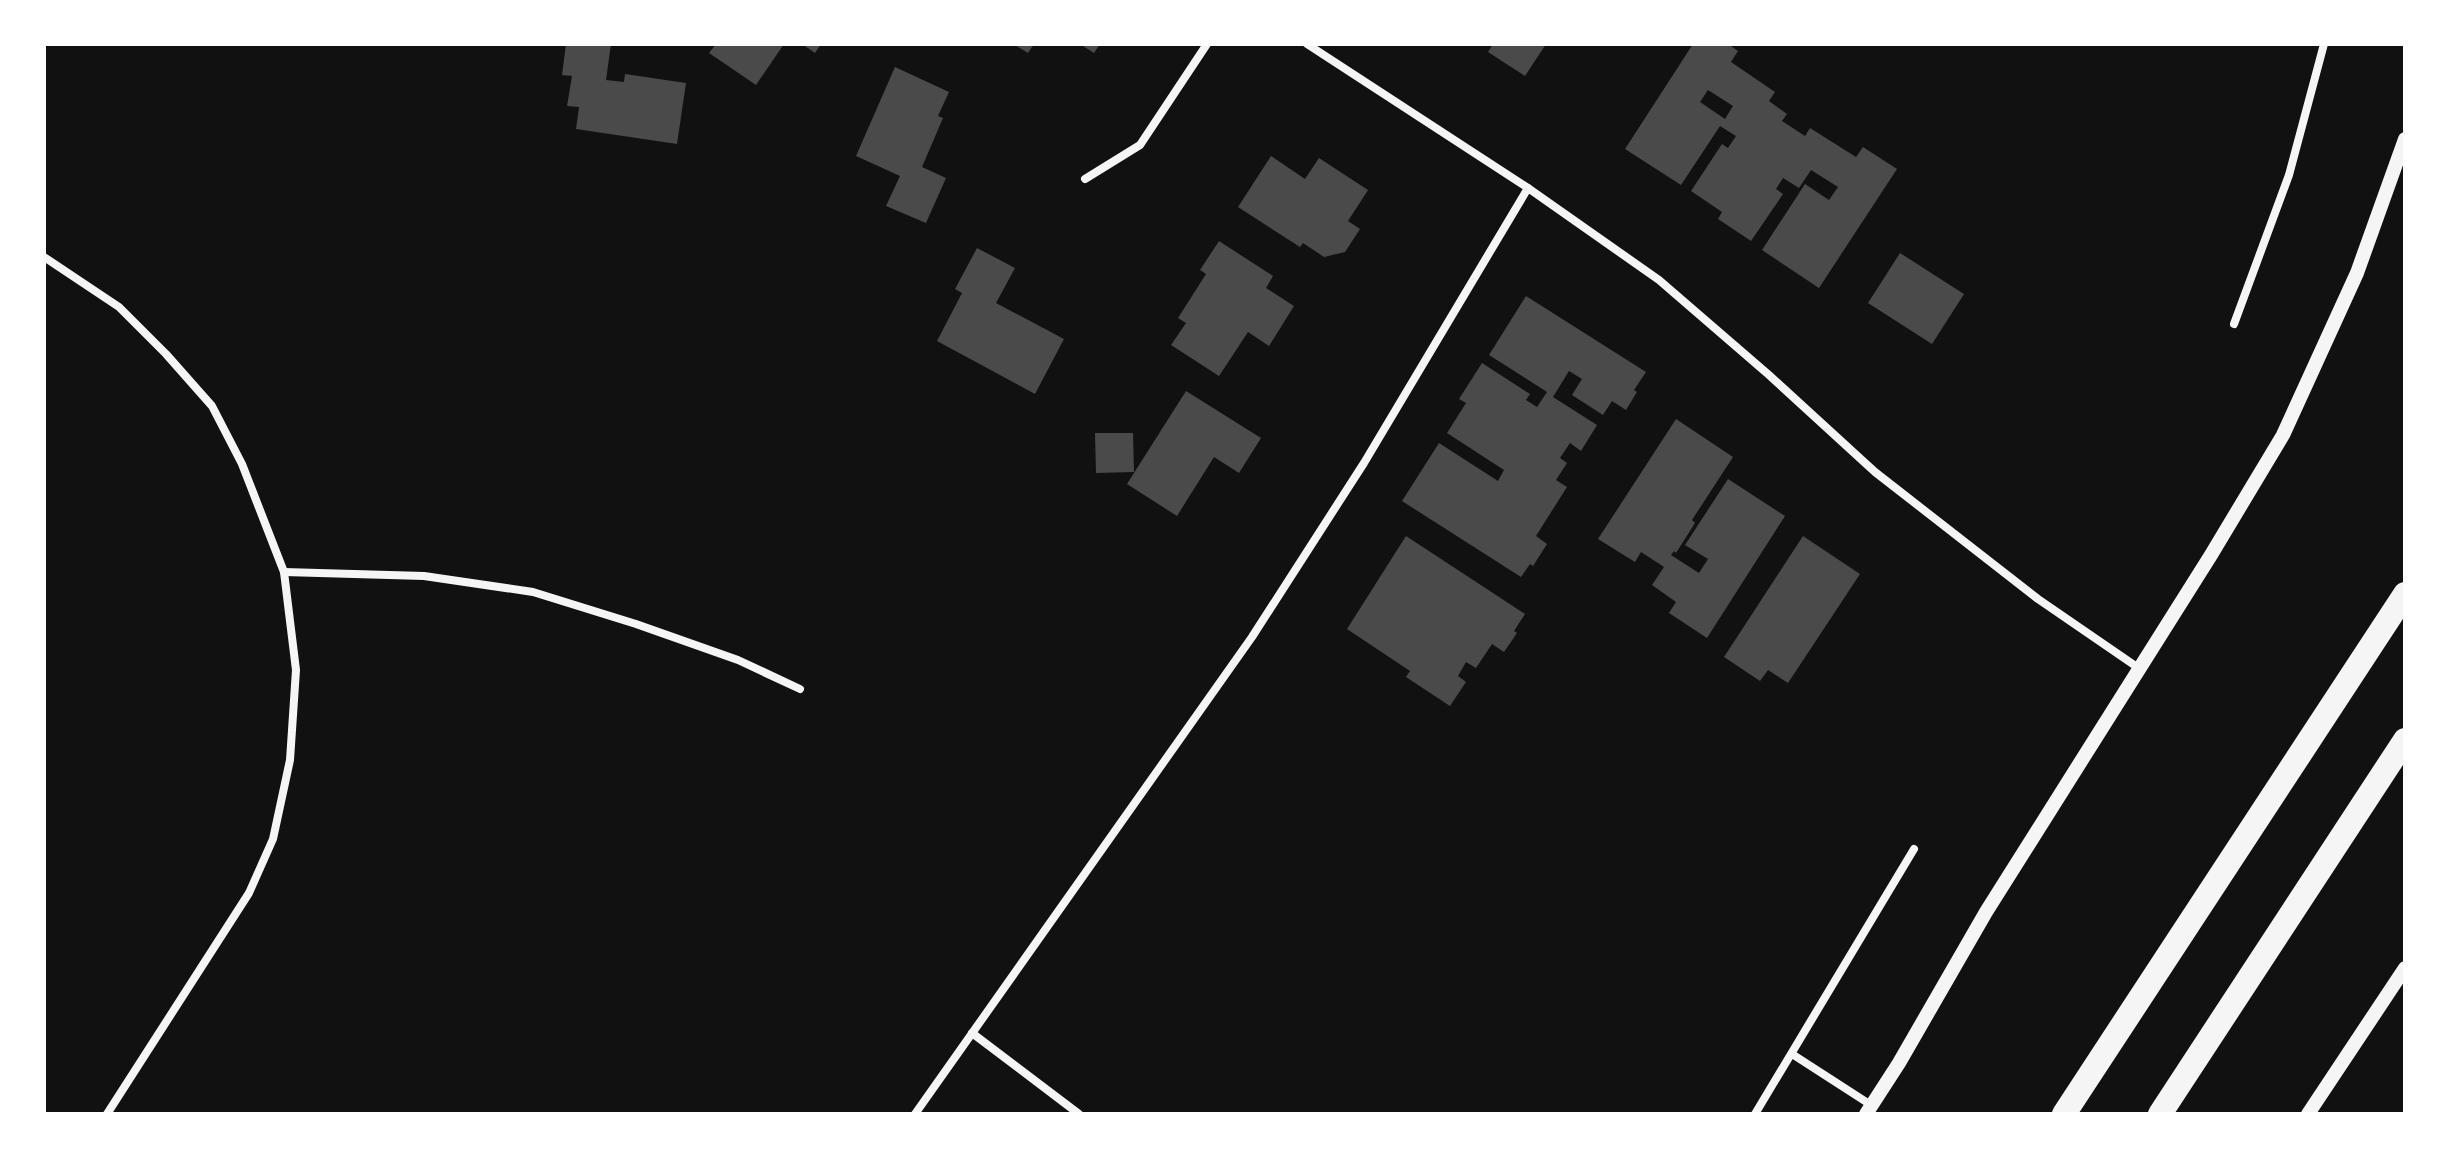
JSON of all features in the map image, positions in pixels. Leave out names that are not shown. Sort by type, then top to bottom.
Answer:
[{"type":"highway","points":[[2064,1114],[2405,594]]},
{"type":"highway","points":[[2160,1114],[2405,740]]},
{"type":"street","points":[[1085,179],[1140,145],[1207,44]]},
{"type":"street","points":[[1307,44],[1528,188],[1659,280],[1875,472],[2038,599],[2140,669]]},
{"type":"street","points":[[2234,324],[2289,175],[2324,44]]},
{"type":"street","points":[[1792,1054],[1868,1110],[1899,1063],[1986,912],[2283,435],[2357,273],[2405,139]]},
{"type":"street","points":[[915,1114],[1252,637],[1364,463],[1528,188]]},
{"type":"street","points":[[44,257],[119,307],[212,406],[242,464],[284,572],[296,670],[290,760],[273,839],[249,893],[107,1114]]},
{"type":"street","points":[[284,572],[424,576],[533,592],[738,660],[800,689]]},
{"type":"street","points":[[1755,1114],[1914,849]]},
{"type":"street","points":[[2308,1114],[2405,968]]},
{"type":"street","points":[[972,1033],[1079,1114]]},
{"type":"building","points":[[566,44],[611,44],[606,80],[624,82],[625,74],[686,83],[677,144],[576,129],[579,107],[567,106],[572,76],[562,75]]},
{"type":"building","points":[[716,44],[784,44],[756,85],[709,53]]},
{"type":"building","points":[[802,44],[821,44],[815,53]]},
{"type":"building","points":[[1013,44],[1034,44],[1028,53]]},
{"type":"building","points":[[1080,44],[1100,44],[1094,53]]},
{"type":"building","points":[[1493,44],[1546,44],[1525,76],[1488,52]]},
{"type":"building","points":[[1693,44],[1728,44],[1738,51],[1731,62],[1775,92],[1769,101],[1787,114],[1782,121],[1805,136],[1810,128],[1856,157],[1863,147],[1897,169],[1819,288],[1762,250],[1805,184],[1829,200],[1838,187],[1811,170],[1799,188],[1783,178],[1776,189],[1783,194],[1751,241],[1718,219],[1722,212],[1691,191],[1722,144],[1728,148],[1736,136],[1720,126],[1681,185],[1625,149]],"holes":[[[1708,90],[1733,106],[1725,119],[1700,102]]]},
{"type":"building","points":[[895,67],[949,92],[938,116],[943,118],[922,167],[946,178],[926,223],[886,206],[900,176],[856,156]]},
{"type":"building","points":[[1271,156],[1305,179],[1319,158],[1368,190],[1348,221],[1360,229],[1345,252],[1324,257],[1303,243],[1300,247],[1238,207]]},
{"type":"building","points":[[1219,241],[1273,276],[1266,288],[1294,306],[1269,346],[1248,332],[1219,376],[1171,345],[1186,323],[1178,318],[1206,274],[1200,270]]},
{"type":"building","points":[[977,248],[1015,268],[996,303],[1064,339],[1035,394],[937,341],[962,293],[955,289]]},
{"type":"building","points":[[1900,253],[1964,294],[1932,344],[1868,303]]},
{"type":"building","points":[[1526,296],[1646,372],[1626,410],[1612,401],[1603,415],[1572,395],[1582,379],[1569,371],[1553,397],[1597,425],[1581,451],[1570,443],[1560,458],[1567,463],[1556,480],[1567,487],[1536,536],[1547,544],[1533,566],[1530,564],[1521,577],[1402,501],[1439,443],[1498,481],[1504,470],[1447,433],[1466,403],[1459,399],[1482,363],[1530,394],[1526,400],[1537,407],[1547,392],[1489,355]]},
{"type":"building","points":[[1186,391],[1261,438],[1239,473],[1214,457],[1177,516],[1127,484]]},
{"type":"building","points":[[1676,419],[1733,457],[1692,520],[1695,523],[1676,553],[1674,551],[1671,555],[1699,573],[1708,559],[1685,545],[1728,479],[1785,516],[1707,638],[1669,613],[1676,602],[1652,585],[1664,567],[1641,552],[1635,562],[1598,539]]},
{"type":"building","points":[[1095,433],[1133,433],[1134,472],[1096,473]]},
{"type":"building","points":[[1406,536],[1525,614],[1504,652],[1492,644],[1476,668],[1466,662],[1458,676],[1466,682],[1450,706],[1406,677],[1410,671],[1347,629]]},
{"type":"building","points":[[1803,536],[1860,574],[1788,683],[1768,670],[1760,681],[1724,657]]}]
